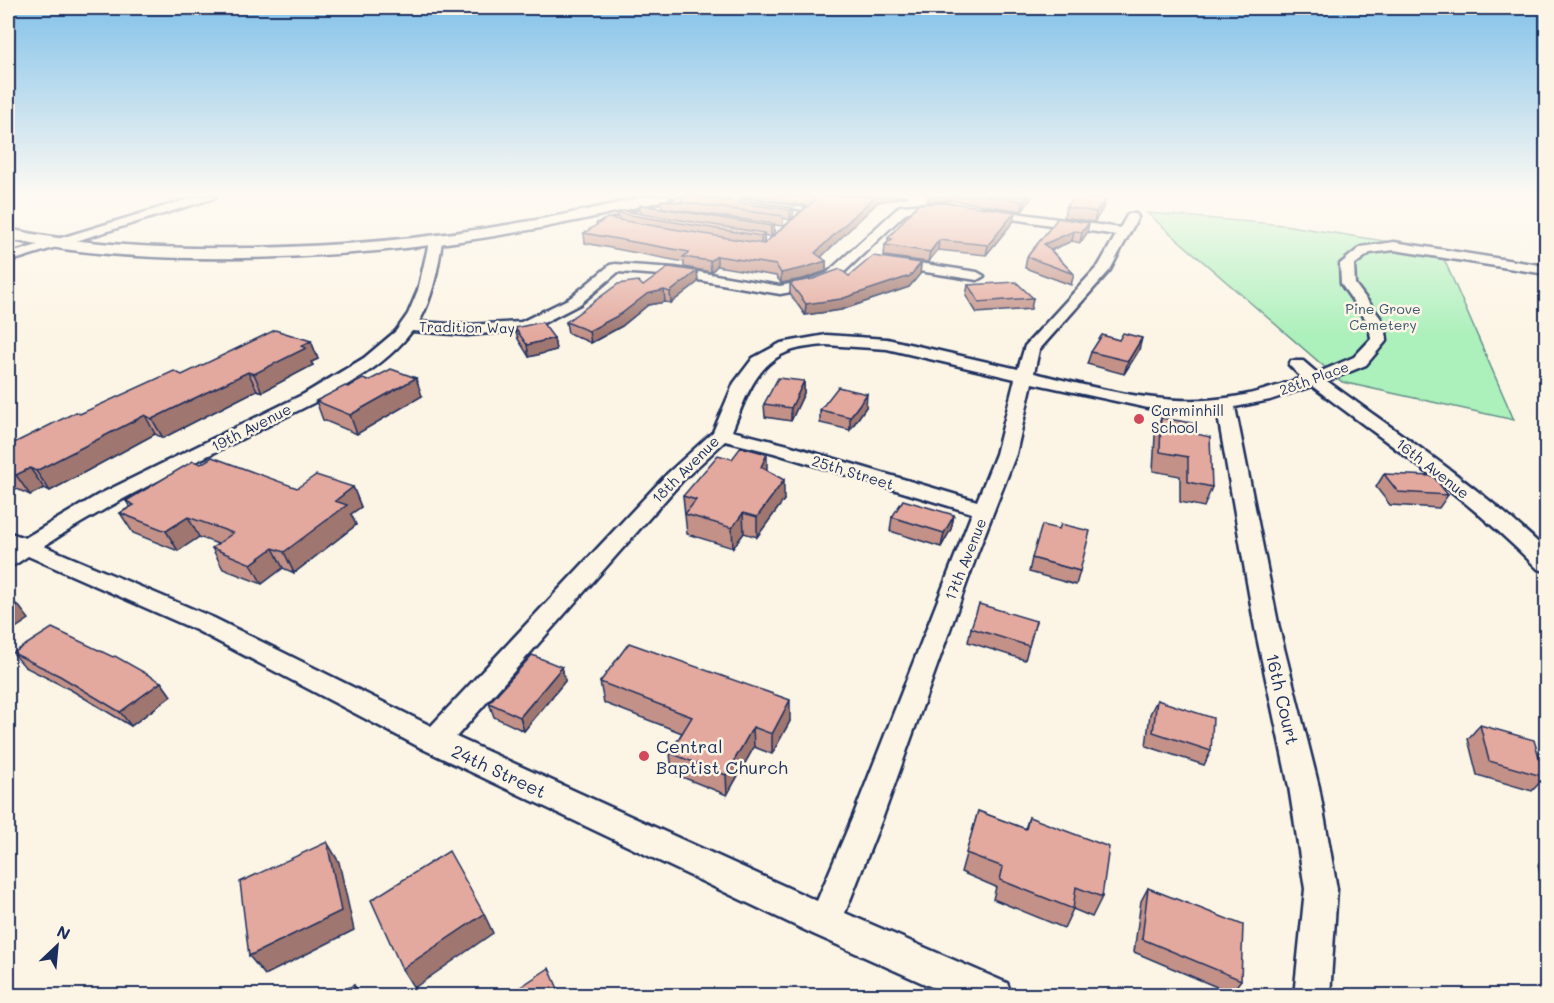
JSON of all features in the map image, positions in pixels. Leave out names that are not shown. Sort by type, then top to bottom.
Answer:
[{"type":"street","points":[[8,258],[56,243],[115,250],[268,253],[410,243]]},
{"type":"street","name":"19th Avenue","points":[[14,548],[300,402],[353,372],[382,352],[403,333],[418,307],[428,278],[435,243]]},
{"type":"street","name":"Tradition Way","points":[[407,326],[467,330],[524,327],[575,301],[615,268],[675,272],[780,290],[807,285],[832,276],[867,243]]},
{"type":"street","name":"17th Avenue","points":[[825,922],[869,814],[966,554],[1006,454],[1031,349],[1105,267],[1118,243]]},
{"type":"street","name":"28th Place","points":[[1024,375],[1148,403],[1225,404],[1264,396],[1314,380],[1360,361],[1379,340],[1377,324],[1348,284],[1347,264],[1366,250],[1394,246],[1546,270]]},
{"type":"street","points":[[852,257],[977,276]]},
{"type":"street","points":[[1516,265],[1546,264]]},
{"type":"street","name":"18th Avenue","points":[[435,741],[675,477],[721,434],[743,383],[759,362],[787,346],[826,340],[887,344],[1024,375]]},
{"type":"street","name":"16th Avenue","points":[[1297,364],[1314,380],[1375,423],[1478,503],[1529,545],[1546,563]]},
{"type":"street","name":"16th Court","points":[[1225,404],[1267,628],[1304,787],[1321,889],[1312,996]]},
{"type":"street","name":"25th Street","points":[[721,434],[781,449],[985,510]]},
{"type":"street","name":"24th Street","points":[[14,548],[205,624],[435,741],[709,870],[994,996]]},
{"type":"green space","name":"Pine Grove Cemetery","points":[[1181,243],[1395,243],[1440,250],[1514,420],[1342,382]]},
{"type":"building","points":[[638,243],[757,243],[826,243],[815,253],[826,261],[781,273],[776,265],[717,256],[710,261],[683,257],[689,252]]},
{"type":"building","points":[[888,243],[937,243],[930,252],[885,245]]},
{"type":"building","points":[[967,243],[990,243],[988,245]]},
{"type":"building","points":[[1038,243],[1047,243],[1044,244],[1074,274],[1027,257]]},
{"type":"building","points":[[873,256],[921,263],[910,276],[841,299],[806,304],[790,283],[813,279],[840,269],[849,276]]},
{"type":"building","points":[[669,267],[697,271],[670,292],[664,290],[647,294],[621,314],[589,331],[566,322],[618,284],[638,281],[643,286]]},
{"type":"building","points":[[1016,282],[1033,298],[979,302],[968,285]]},
{"type":"building","points":[[542,322],[554,338],[527,345],[515,328]]},
{"type":"building","points":[[275,330],[311,341],[301,346],[306,348],[254,374],[248,372],[152,419],[145,415],[36,471],[30,468],[16,475],[8,472],[8,446],[76,412],[80,414],[174,371],[182,375]]},
{"type":"building","points":[[1123,333],[1142,338],[1128,361],[1091,352],[1102,335],[1119,340]]},
{"type":"building","points":[[391,369],[416,378],[350,415],[316,401],[345,386],[348,387],[363,379],[368,381]]},
{"type":"building","points":[[778,378],[804,381],[791,408],[764,404]]},
{"type":"building","points":[[838,387],[867,394],[850,417],[820,410]]},
{"type":"building","points":[[1161,418],[1192,423],[1192,433],[1210,437],[1212,487],[1188,482],[1188,457],[1160,452]]},
{"type":"building","points":[[741,447],[767,454],[761,467],[784,480],[757,517],[743,513],[732,528],[685,514],[696,500],[683,496],[718,455],[732,459]]},
{"type":"building","points":[[212,457],[297,488],[316,475],[353,487],[335,501],[347,505],[284,552],[273,548],[251,564],[212,548],[233,533],[188,517],[166,531],[120,513],[134,505],[126,501],[193,461],[201,464]]},
{"type":"building","points":[[1384,474],[1433,476],[1448,495],[1398,492]]},
{"type":"building","points":[[903,500],[954,515],[944,533],[892,517]]},
{"type":"building","points":[[1061,524],[1090,531],[1080,571],[1032,558],[1042,525],[1059,529]]},
{"type":"building","points":[[8,600],[18,605],[8,611]]},
{"type":"building","points":[[979,604],[1036,621],[1029,646],[971,628]]},
{"type":"building","points":[[52,628],[115,656],[161,682],[120,712],[60,676],[13,653]]},
{"type":"building","points":[[629,643],[790,700],[772,734],[753,727],[726,775],[670,753],[692,717],[600,682]]},
{"type":"building","points":[[532,655],[562,667],[520,717],[489,703]]},
{"type":"building","points":[[1157,700],[1213,718],[1211,751],[1153,732]]},
{"type":"building","points":[[1480,725],[1534,740],[1545,777],[1489,761]]},
{"type":"building","points":[[978,811],[1026,829],[1029,817],[1109,847],[1102,897],[1076,887],[1073,909],[1000,880],[1003,867],[966,853]]},
{"type":"building","points":[[327,842],[341,911],[249,956],[240,882]]},
{"type":"building","points":[[449,851],[484,914],[402,969],[371,900]]},
{"type":"building","points":[[1148,888],[1243,925],[1241,980],[1142,939]]},
{"type":"building","points":[[549,968],[561,996],[507,996]]},
{"type":"building","points":[[354,985],[356,996],[333,996]]},
{"type":"place","name":"Carminhill School","points":[[1139,419]]},
{"type":"place","name":"Central Baptist Church","points":[[644,756]]}]
